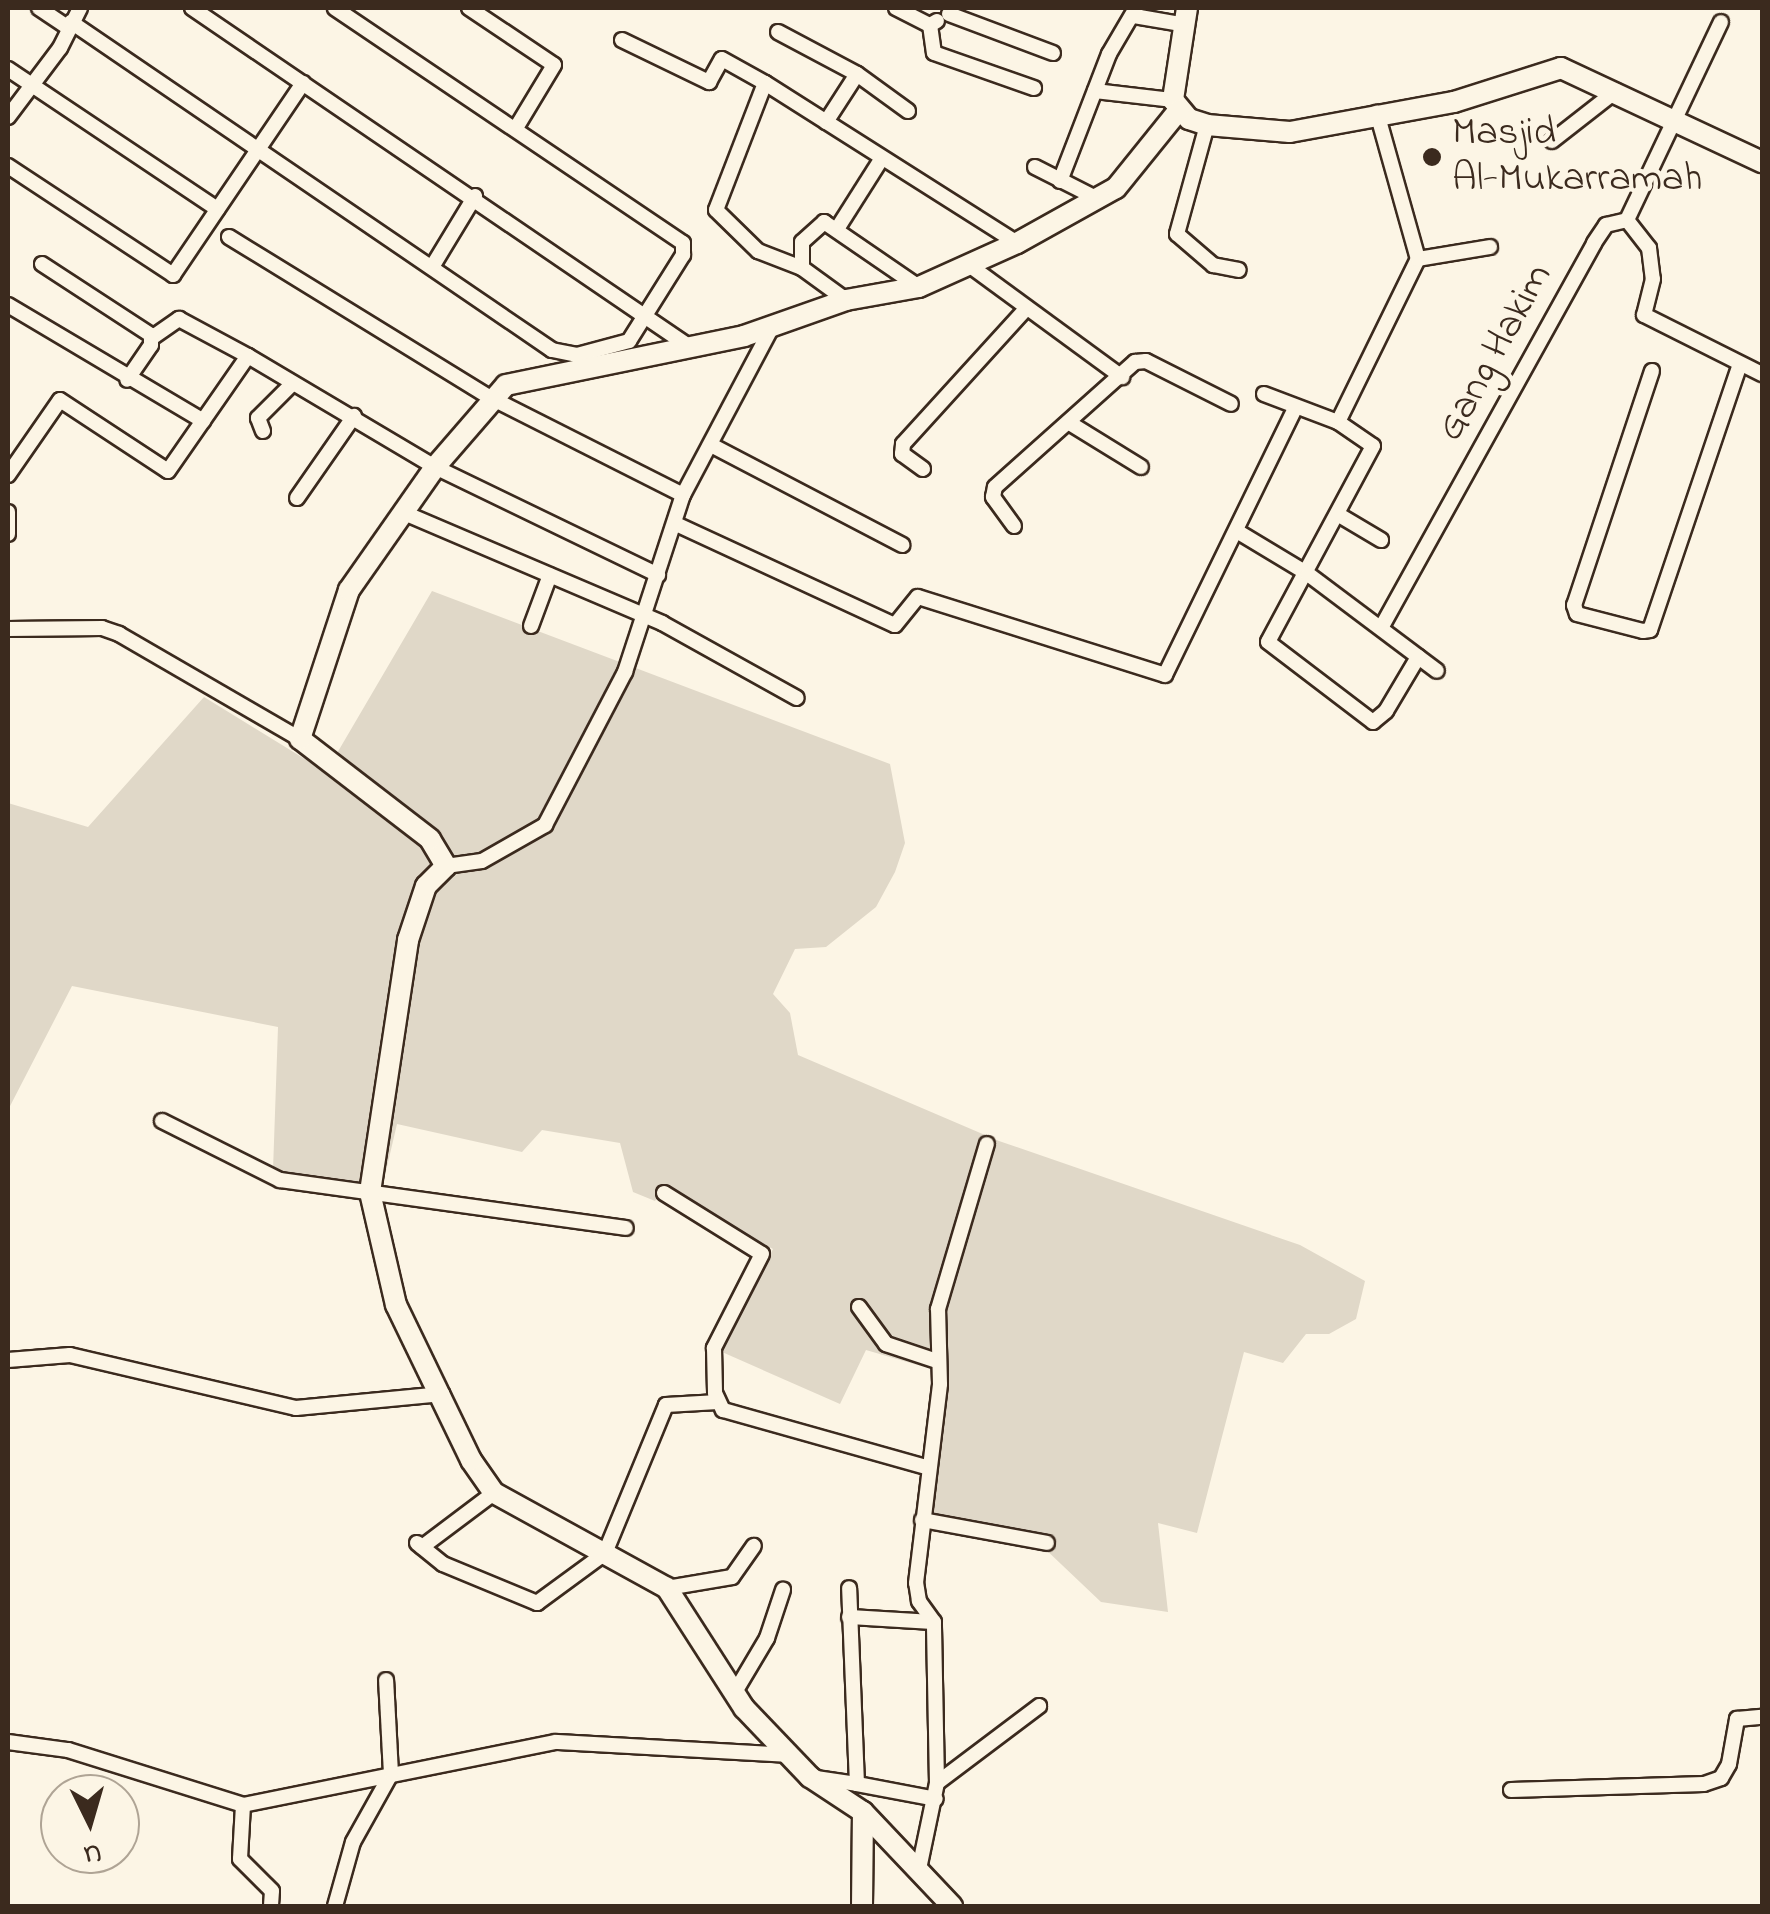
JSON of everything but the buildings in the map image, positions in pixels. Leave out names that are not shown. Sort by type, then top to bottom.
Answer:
[{"type":"street","points":[[39,8],[259,148],[561,353],[624,344],[650,314],[684,255],[683,244],[341,9]]},
{"type":"street","points":[[8,117],[80,8]]},
{"type":"street","points":[[192,8],[650,314],[688,345]]},
{"type":"street","points":[[469,8],[554,66],[516,128]]},
{"type":"street","points":[[896,8],[930,26]]},
{"type":"street","points":[[930,26],[950,11],[1053,53]]},
{"type":"street","points":[[300,739],[349,590],[435,467],[491,398],[520,378],[591,369],[771,329],[846,300],[919,287],[1018,243],[1098,200],[1130,174],[1176,105],[1184,16],[1135,12],[1116,40],[1060,181]]},
{"type":"street","name":"Gang Hakim","points":[[1382,628],[1594,243],[1606,225],[1627,220],[1670,118],[1721,22]]},
{"type":"street","points":[[930,26],[934,53],[1034,88]]},
{"type":"street","points":[[778,32],[857,74],[908,111]]},
{"type":"street","points":[[622,40],[709,82],[722,58],[1018,243]]},
{"type":"street","points":[[1096,92],[1176,105],[1206,125],[1275,134],[1454,102],[1546,68],[1572,71],[1762,162]]},
{"type":"street","points":[[8,69],[217,210]]},
{"type":"street","points":[[826,122],[857,74]]},
{"type":"street","points":[[765,83],[716,210],[758,251],[802,268],[846,300]]},
{"type":"street","points":[[8,166],[173,275],[302,84]]},
{"type":"street","points":[[1552,141],[1616,91]]},
{"type":"street","points":[[1338,422],[1418,259],[1377,113]]},
{"type":"street","points":[[1206,125],[1176,234],[1213,265],[1239,270]]},
{"type":"street","points":[[837,229],[882,158]]},
{"type":"street","points":[[1035,167],[1098,200]]},
{"type":"street","points":[[432,266],[475,196]]},
{"type":"street","points":[[1627,220],[1649,248],[1653,278],[1644,315],[1762,374]]},
{"type":"street","points":[[802,268],[800,248],[817,223],[837,229],[919,287]]},
{"type":"street","points":[[229,237],[491,398],[683,495]]},
{"type":"street","points":[[1418,259],[1490,248]]},
{"type":"street","points":[[42,264],[153,337]]},
{"type":"street","points":[[969,266],[1122,377]]},
{"type":"street","points":[[8,305],[128,380],[203,421]]},
{"type":"street","points":[[923,469],[902,454],[903,444],[1025,310]]},
{"type":"street","points":[[128,380],[153,337],[180,320],[354,416],[435,467],[658,575]]},
{"type":"street","points":[[771,329],[683,495],[645,618],[616,690],[545,825],[482,861],[446,866],[426,886],[408,940],[370,1192],[396,1305],[442,1394],[470,1460],[494,1492],[667,1588],[735,1692],[788,1754],[810,1776],[863,1812],[952,1906]]},
{"type":"street","points":[[8,475],[60,400],[162,470],[173,468],[248,356]]},
{"type":"street","points":[[1014,526],[992,491],[1146,360],[1231,404]]},
{"type":"street","points":[[1652,371],[1574,605],[1577,614],[1643,630],[1650,630],[1740,364]]},
{"type":"street","points":[[263,431],[258,418],[293,383]]},
{"type":"street","points":[[1264,394],[1338,422],[1373,446],[1340,516],[1268,642],[1365,720],[1381,718],[1418,657]]},
{"type":"street","points":[[676,524],[894,625],[918,597],[1158,675],[1170,670],[1240,532],[1296,407]]},
{"type":"street","points":[[297,498],[354,416]]},
{"type":"street","points":[[1071,424],[1141,467]]},
{"type":"street","points":[[712,445],[902,545]]},
{"type":"street","points":[[8,512],[8,534]]},
{"type":"street","points":[[402,512],[645,618],[797,698]]},
{"type":"street","points":[[1340,516],[1380,540]]},
{"type":"street","points":[[1240,532],[1308,574],[1437,670]]},
{"type":"street","points":[[531,626],[550,575]]},
{"type":"street","points":[[8,629],[102,628],[119,634],[300,739],[430,839],[446,866]]},
{"type":"street","points":[[162,1122],[280,1180],[626,1228]]},
{"type":"street","points":[[919,1868],[937,1791],[934,1622],[919,1601],[916,1583],[929,1468],[938,1309],[986,1144]]},
{"type":"street","points":[[664,1193],[762,1254],[714,1348],[718,1402]]},
{"type":"street","points":[[859,1307],[886,1344],[937,1360]]},
{"type":"street","points":[[8,1360],[70,1355],[296,1408],[442,1394]]},
{"type":"street","points":[[494,1492],[420,1545],[526,1602],[537,1603],[605,1552],[666,1405],[718,1402],[738,1416],[929,1468]]},
{"type":"street","points":[[922,1520],[1048,1543]]},
{"type":"street","points":[[667,1588],[732,1577],[754,1546]]},
{"type":"street","points":[[849,1588],[857,1784]]},
{"type":"street","points":[[735,1692],[767,1638],[783,1590]]},
{"type":"street","points":[[849,1618],[934,1622]]},
{"type":"street","points":[[335,1906],[353,1842],[391,1774],[386,1680]]},
{"type":"street","points":[[810,1776],[937,1791],[1039,1706]]},
{"type":"street","points":[[1512,1790],[1704,1784],[1721,1778],[1729,1764],[1737,1719],[1762,1716]]},
{"type":"street","points":[[8,1742],[68,1750],[243,1806],[556,1742],[788,1754]]},
{"type":"street","points":[[243,1806],[240,1859],[272,1891],[271,1904]]},
{"type":"street","points":[[862,1906],[863,1812]]},
{"type":"shaded area","points":[[432,591],[890,764],[905,843],[895,872],[876,907],[826,947],[795,949],[773,994],[790,1013],[798,1055],[999,1141],[1300,1245],[1365,1281],[1356,1319],[1329,1334],[1306,1334],[1283,1363],[1244,1352],[1197,1533],[1158,1523],[1168,1612],[1101,1602],[1042,1546],[929,1513],[938,1371],[866,1350],[840,1404],[722,1352],[773,1249],[662,1189],[655,1201],[633,1192],[620,1143],[542,1130],[522,1152],[397,1124],[382,1188],[273,1170],[278,1027],[72,986],[8,1110],[8,803],[88,827],[204,697],[326,772]]},
{"type":"place","name":"Masjid Al-Mukarramah","points":[[1432,157]]}]
